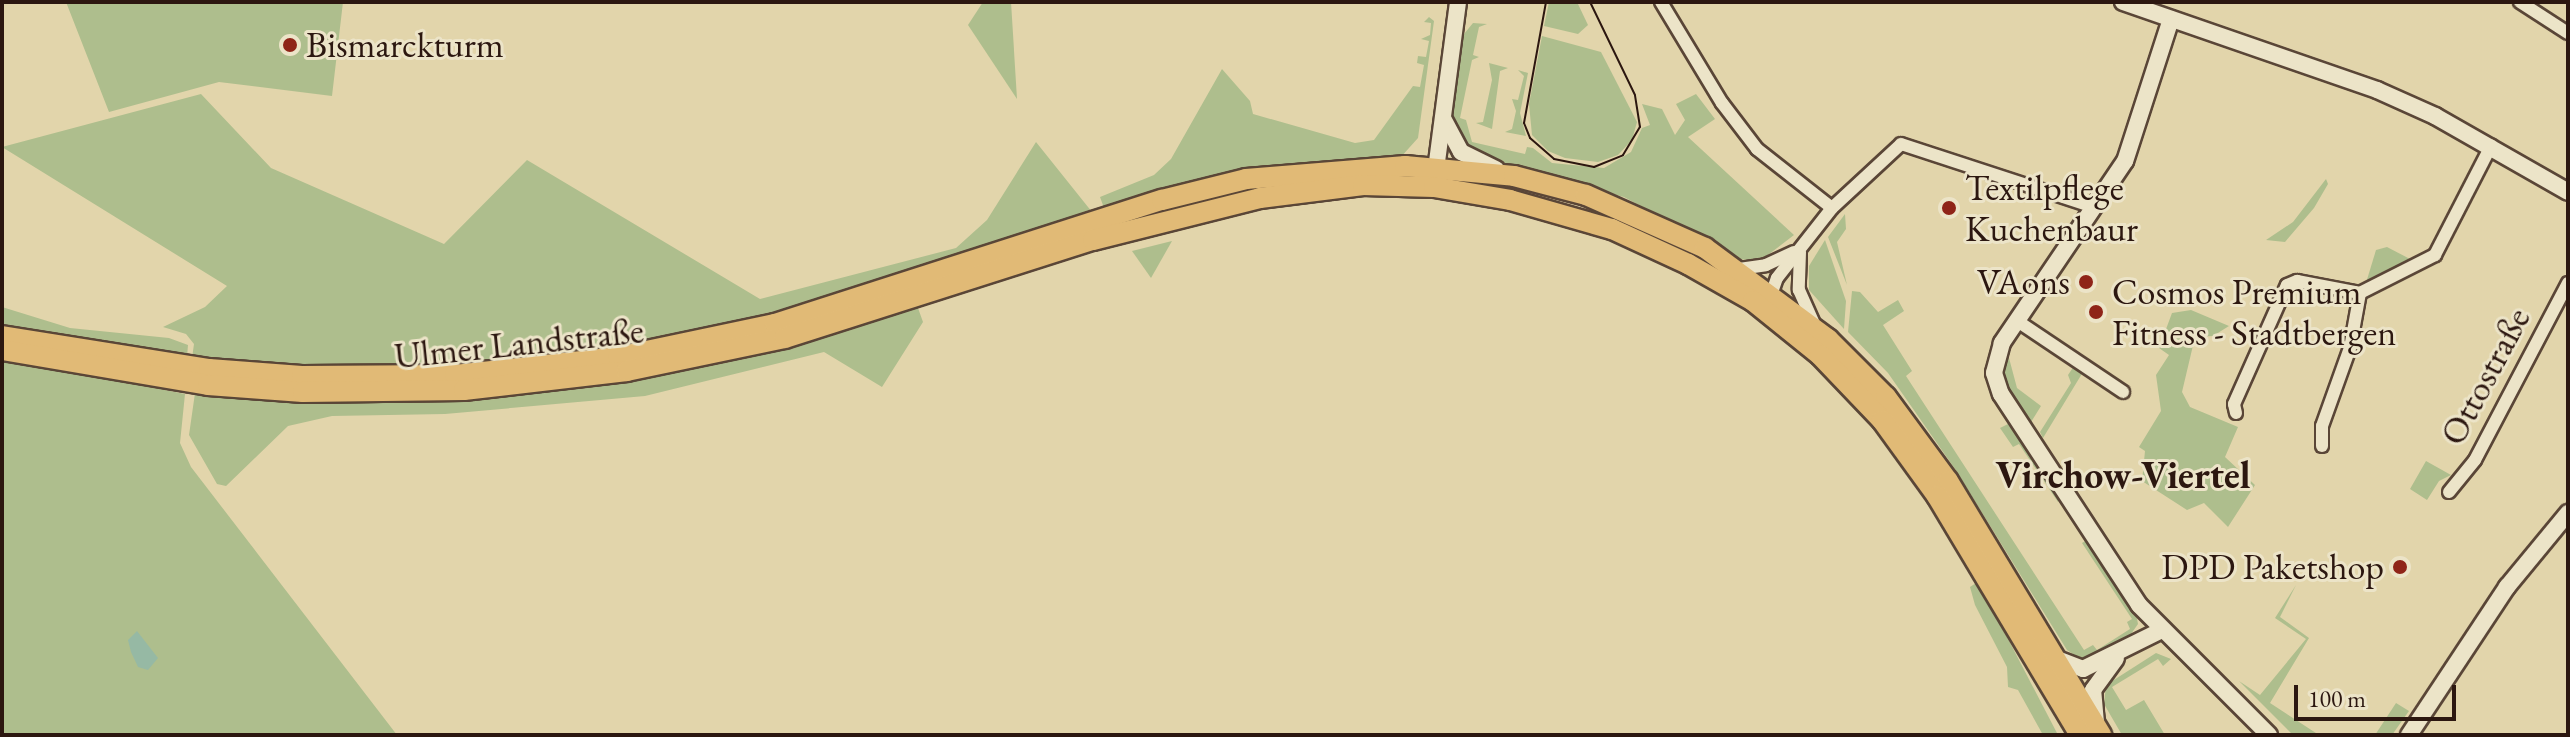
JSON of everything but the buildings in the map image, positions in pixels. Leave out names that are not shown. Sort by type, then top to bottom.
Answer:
[{"type":"main road","points":[[2,350],[208,377],[455,375],[618,357],[775,324],[1108,227],[1320,189],[1435,177],[1514,176],[1634,214],[1739,269],[1850,384],[1911,458],[2093,733]]},
{"type":"main road","points":[[1435,177],[1612,229],[1770,302],[1816,328],[1886,397],[1931,457],[2057,659],[2093,733]]},
{"type":"main road","name":"Ulmer Landstraße","points":[[208,377],[303,392],[464,390],[627,371],[785,338],[1032,259],[1108,227]]},
{"type":"main road","points":[[2,336],[172,373]]},
{"type":"street","points":[[1435,177],[1458,2]]},
{"type":"street","points":[[1661,2],[1722,103],[1757,149],[1832,208]]},
{"type":"street","points":[[2123,2],[2346,77],[2491,146],[2568,192]]},
{"type":"street","points":[[2520,2],[2568,33]]},
{"type":"street","points":[[2171,19],[2132,145],[1995,356],[1999,389],[2160,631],[2269,735]]},
{"type":"street","points":[[1442,114],[1461,152],[1514,176]]},
{"type":"street","points":[[1770,302],[1800,249],[1832,208],[1901,144],[2091,206]]},
{"type":"street","points":[[2236,413],[2234,404],[2287,285],[2297,281],[2360,293],[2435,255],[2491,146]]},
{"type":"street","points":[[1739,269],[1766,265],[1800,249]]},
{"type":"street","points":[[1800,249],[1799,290],[1816,328]]},
{"type":"street","name":"Ottostraße","points":[[2449,492],[2466,477],[2568,283]]},
{"type":"street","points":[[2322,446],[2322,426],[2350,348],[2360,293]]},
{"type":"street","points":[[2016,320],[2123,392]]},
{"type":"street","points":[[2409,735],[2507,587],[2568,513]]},
{"type":"street","points":[[2057,659],[2083,669],[2120,654],[2160,631]]},
{"type":"street","points":[[2093,733],[2093,690],[2120,654]]},
{"type":"shaded area","points":[[66,2],[343,2],[332,96],[219,82],[109,112]]},
{"type":"shaded area","points":[[983,2],[1011,2],[1017,99],[968,25]]},
{"type":"shaded area","points":[[1549,2],[1577,2],[1588,25],[1578,34],[1544,26]]},
{"type":"shaded area","points":[[1429,17],[1434,21],[1418,138],[1400,158],[1284,166],[1104,208],[1100,197],[1154,175],[1171,159],[1222,69],[1250,101],[1253,114],[1355,143],[1374,140],[1413,86],[1420,87],[1424,65],[1417,63],[1418,56],[1426,57],[1429,41],[1421,39],[1430,35],[1431,23],[1424,22]]},
{"type":"shaded area","points":[[1473,23],[1487,24],[1479,27],[1473,55],[1479,57],[1472,60],[1460,118],[1466,120],[1472,142],[1525,154],[1527,147],[1533,148],[1552,163],[1604,168],[1631,152],[1642,128],[1650,125],[1642,104],[1662,109],[1675,135],[1685,120],[1676,104],[1696,94],[1715,119],[1688,137],[1794,235],[1760,261],[1739,259],[1624,197],[1486,160],[1465,148],[1451,111],[1464,34]]},
{"type":"shaded area","points":[[1542,36],[1601,52],[1637,122],[1632,140],[1618,155],[1598,162],[1565,158],[1548,151],[1532,135],[1529,104]]},
{"type":"shaded area","points":[[1489,63],[1508,68],[1500,71],[1492,129],[1476,123],[1483,122],[1492,80]]},
{"type":"shaded area","points":[[1518,70],[1528,73],[1520,113],[1526,136],[1505,132],[1512,129],[1516,111],[1512,99],[1518,100],[1524,76]]},
{"type":"shaded area","points":[[201,94],[271,168],[444,244],[527,160],[760,299],[956,248],[987,220],[1036,142],[1092,212],[847,297],[659,344],[491,366],[309,370],[192,358],[194,344],[186,334],[163,327],[205,307],[227,286],[2,147]]},
{"type":"shaded area","points":[[2326,179],[2328,184],[2314,208],[2285,242],[2266,240],[2293,222]]},
{"type":"shaded area","points":[[1845,214],[1846,229],[1837,242],[1847,285],[1828,237]]},
{"type":"shaded area","points":[[1825,240],[1846,301],[1844,329],[1809,290],[1809,266]]},
{"type":"shaded area","points":[[1172,241],[1151,278],[1132,251]]},
{"type":"shaded area","points":[[2387,247],[2410,259],[2366,283],[2376,250]]},
{"type":"shaded area","points":[[1852,291],[1860,292],[1878,312],[1898,300],[1904,311],[1883,325],[1912,371],[1906,376],[2084,650],[2093,645],[2097,650],[2130,629],[2127,622],[2132,619],[2082,543],[2087,540],[2136,613],[2138,624],[2131,634],[2094,657],[2079,658],[2067,650],[1955,469],[1888,373],[1848,332]]},
{"type":"shaded area","points":[[2,307],[70,328],[169,338],[188,345],[187,357],[2,326]]},
{"type":"shaded area","points":[[918,308],[923,322],[882,387],[824,352],[645,396],[445,414],[332,416],[288,426],[226,486],[217,484],[189,435],[195,393],[306,400],[790,346]]},
{"type":"shaded area","points":[[2191,310],[2229,326],[2213,336],[2195,337],[2182,392],[2190,407],[2238,427],[2225,457],[2255,485],[2228,527],[2204,503],[2187,510],[2142,481],[2145,451],[2139,447],[2161,411],[2156,375],[2169,355],[2159,348],[2172,313]]},
{"type":"shaded area","points":[[2,357],[185,394],[180,443],[191,467],[397,735],[2,735]]},
{"type":"shaded area","points":[[2004,358],[2009,358],[2017,388],[2041,406],[2031,422],[2005,383]]},
{"type":"shaded area","points":[[2074,366],[2083,372],[2043,438],[2040,432],[2071,383],[2068,375]]},
{"type":"shaded area","points":[[2008,424],[2059,497],[2058,502],[2019,444],[2013,447],[2000,428]]},
{"type":"shaded area","points":[[2426,461],[2451,475],[2439,481],[2427,500],[2410,489]]},
{"type":"shaded area","points":[[1976,583],[2058,735],[2043,735],[2018,690],[2008,687],[2007,667],[1975,605],[1970,587]]},
{"type":"shaded area","points":[[2296,585],[2280,617],[2309,638],[2270,703],[2319,735],[2293,735],[2239,681],[2260,695],[2306,639],[2275,618]]},
{"type":"shaded area","points":[[137,631],[158,658],[148,670],[138,667],[131,652],[128,640]]},
{"type":"shaded area","points":[[2156,653],[2171,659],[2163,666],[2158,659],[2112,687],[2126,710],[2144,700],[2165,735],[2122,735],[2104,704],[2106,685]]},
{"type":"shaded area","points":[[2396,703],[2409,711],[2392,735],[2375,735]]},
{"type":"tram line","points":[[1546,2],[1524,123],[1530,138],[1554,159],[1594,167],[1623,155],[1640,127],[1635,95],[1590,2]]},
{"type":"place","name":"Bismarckturm","points":[[290,45]]},
{"type":"place","name":"Textilpflege Kuchenbaur","points":[[1949,208]]},
{"type":"place","name":"VAons","points":[[2086,282]]},
{"type":"place","name":"Cosmos Premium Fitness - Stadtbergen","points":[[2096,312]]},
{"type":"place","name":"DPD Paketshop","points":[[2400,567]]},
{"type":"district","name":"Virchow-Viertel","points":[[2123,475]]}]
